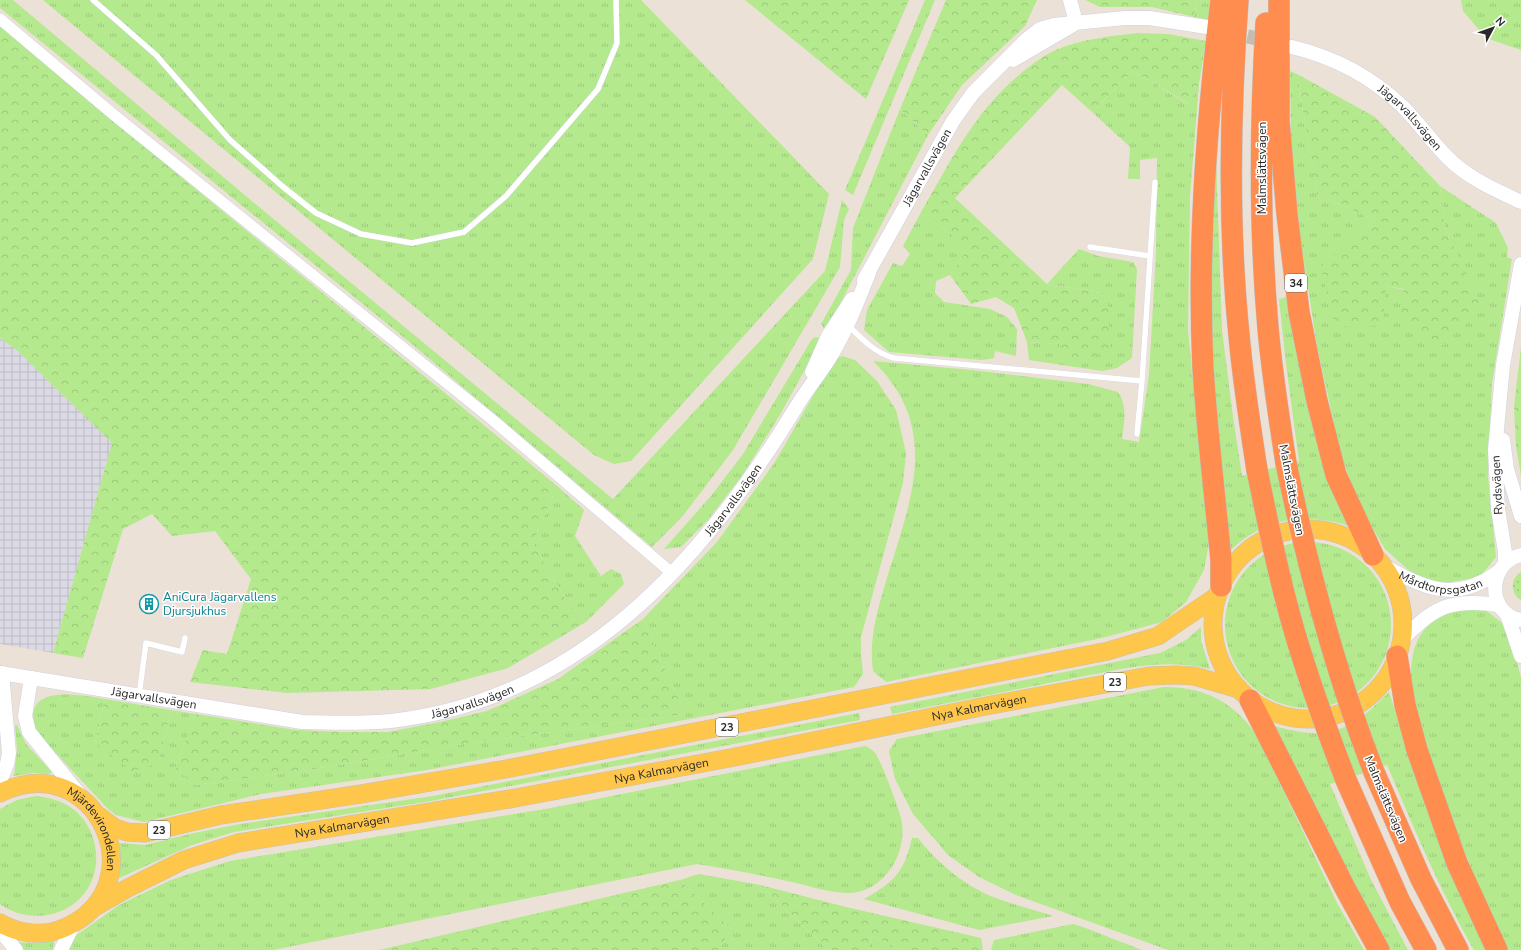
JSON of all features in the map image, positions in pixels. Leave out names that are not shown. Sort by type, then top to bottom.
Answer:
[{"type":"highway","points":[[1219,591],[1221,560],[1203,367],[1202,259],[1212,69],[1221,0]]},
{"type":"highway","points":[[1238,0],[1232,107],[1233,238],[1238,334],[1246,402],[1257,470],[1274,551],[1294,630],[1325,724],[1346,780],[1400,902],[1426,950]]},
{"type":"highway","name":"Malmslättsvägen","points":[[1267,0],[1262,125],[1262,230],[1268,328],[1286,463],[1302,540],[1322,617],[1352,716],[1374,772],[1421,879],[1458,950]]},
{"type":"highway","name":"34","points":[[1279,0],[1279,121],[1287,214],[1299,312],[1317,401],[1336,475],[1377,560]]},
{"type":"highway","points":[[1399,649],[1405,705],[1420,757],[1457,864],[1497,950]]},
{"type":"highway","points":[[1244,695],[1379,950]]},
{"type":"main road","name":"Nya Kalmarvägen","points":[[93,908],[128,888],[184,860],[238,843],[510,799],[738,756],[991,705],[1149,676],[1194,676],[1244,695],[1269,711],[1290,718],[1320,718],[1335,715],[1355,706],[1373,694],[1383,683],[1399,649],[1403,621],[1400,601],[1393,582],[1377,560],[1346,537],[1314,530],[1297,530],[1266,539],[1252,548],[1236,563],[1219,591],[1213,621],[1215,646],[1224,669],[1244,695]]},
{"type":"main road","name":"Nya Kalmarvägen","points":[[99,816],[115,828],[127,832],[145,832],[221,814],[361,794],[506,769],[727,727],[1108,651],[1158,636],[1219,591]]},
{"type":"main road","name":"Mjärdevirondellen","points":[[0,793],[14,786],[43,783],[57,786],[82,798],[99,816],[109,839],[112,864],[106,888],[93,908],[74,923],[58,930],[41,933],[23,932],[0,923]]},
{"type":"street","points":[[1070,0],[1076,22]]},
{"type":"street","name":"Jägarvallsvägen","points":[[0,781],[7,764],[9,753],[1,673],[302,722],[340,724],[392,721],[450,710],[509,691],[562,663],[610,630],[673,574],[730,508],[776,440],[796,407],[828,336],[844,321],[953,121],[973,93],[1027,39],[1040,30],[1054,25],[1098,19],[1149,18],[1207,28]]},
{"type":"street","points":[[0,19],[120,120],[494,421],[673,574]]},
{"type":"street","name":"Jägarvallsvägen","points":[[1292,47],[1312,52],[1366,77],[1403,107],[1448,158],[1461,169],[1492,189],[1521,202]]},
{"type":"street","name":"Rydsvägen","points":[[1503,610],[1494,589],[1502,567],[1505,552],[1498,509],[1495,450],[1508,331],[1521,264]]},
{"type":"street","name":"Rydsvägen","points":[[1500,407],[1507,469],[1521,516]]},
{"type":"street","name":"Mårdtorpsgatan","points":[[1377,560],[1419,584],[1445,590],[1470,587],[1484,582],[1502,567],[1521,555]]},
{"type":"street","name":"Mårdtorpsgatan","points":[[1399,649],[1428,615],[1449,605],[1474,602],[1503,610],[1521,620]]},
{"type":"street","points":[[1503,610],[1521,656]]},
{"type":"street","points":[[31,678],[25,716],[29,732],[82,798]]},
{"type":"street","points":[[61,950],[74,923]]},
{"type":"street","points":[[0,930],[16,950]]},
{"type":"lane","points":[[93,0],[156,55],[230,140],[282,186],[310,208],[361,234],[412,243],[464,232],[506,196],[598,89],[617,43],[616,0]]},
{"type":"lane","points":[[1137,434],[1142,381],[1155,182]]},
{"type":"lane","points":[[1090,248],[1150,256]]},
{"type":"lane","points":[[844,321],[872,348],[885,356],[894,358],[1142,381]]},
{"type":"lane","points":[[139,696],[146,643],[182,652],[186,638]]},
{"type":"shaded area","points":[[0,338],[18,351],[112,443],[53,653],[0,644]]},
{"type":"green space","points":[[0,0],[13,0],[253,202],[613,499],[825,271],[842,200],[849,209],[844,220],[840,267],[733,450],[682,517],[652,547],[413,345],[0,8]]},
{"type":"green space","points":[[43,0],[641,0],[829,194],[813,259],[631,461],[614,464],[594,455]]},
{"type":"green space","points":[[745,0],[909,0],[866,99]]},
{"type":"green space","points":[[925,0],[935,0],[853,195],[845,190]]},
{"type":"green space","points":[[946,0],[1037,0],[1025,26],[962,85],[928,135],[900,109]]},
{"type":"green space","points":[[1085,0],[1197,0],[1194,17],[1152,7],[1100,7]]},
{"type":"green space","points":[[1197,0],[1210,0],[1208,20],[1194,17]]},
{"type":"green space","points":[[1461,0],[1521,0],[1521,50],[1486,38],[1463,11]]},
{"type":"green space","points":[[0,25],[69,84],[557,486],[533,543],[568,604],[586,622],[508,668],[431,689],[287,693],[190,682],[203,650],[227,654],[251,579],[215,531],[172,536],[152,514],[123,529],[83,658],[53,653],[112,443],[18,351],[0,338]]},
{"type":"green space","points":[[1138,33],[1168,34],[1206,41],[1199,84],[1189,104],[1133,71],[1092,112],[1062,85],[955,198],[1047,284],[1108,294],[1110,352],[1069,363],[1060,344],[1027,342],[1014,308],[996,297],[971,304],[950,275],[965,253],[951,234],[920,214],[953,156],[978,119],[992,101],[1025,70],[1049,53],[1058,49],[1097,38]]},
{"type":"green space","points":[[1133,71],[1188,104],[1199,84],[1190,196],[1188,330],[1209,543],[1204,570],[1186,602],[1162,622],[1102,638],[886,682],[873,671],[872,650],[874,629],[878,608],[903,528],[910,499],[914,470],[914,442],[908,414],[895,387],[873,361],[972,370],[1088,384],[1118,392],[1124,409],[1122,439],[1139,442],[1149,375],[1156,253],[1157,158],[1140,160],[1140,179],[1128,179],[1130,147],[1092,112]]},
{"type":"green space","points":[[1290,71],[1297,74],[1317,194],[1374,220],[1322,267],[1386,286],[1481,305],[1445,229],[1440,186],[1496,223],[1508,248],[1507,257],[1512,259],[1492,383],[1488,476],[1496,557],[1480,577],[1446,583],[1416,577],[1385,549],[1356,500],[1340,451],[1317,346],[1300,235],[1291,141]]},
{"type":"green space","points":[[1297,74],[1375,117],[1440,186],[1445,229],[1482,305],[1435,353],[1399,310],[1404,289],[1386,286],[1383,326],[1335,327],[1321,267],[1374,220],[1317,194]]},
{"type":"green space","points":[[900,109],[928,135],[826,331],[821,324],[851,270],[853,228]]},
{"type":"green space","points":[[1216,158],[1222,330],[1242,476],[1299,461],[1279,299],[1286,297],[1300,362],[1350,526],[1334,522],[1302,519],[1272,524],[1258,530],[1231,550],[1221,470],[1208,328]]},
{"type":"green space","points":[[920,214],[951,234],[965,253],[950,275],[936,281],[935,293],[944,302],[990,309],[1007,317],[1017,329],[1016,356],[995,351],[994,358],[982,360],[889,352],[864,330],[867,310],[893,263],[902,266],[910,254],[903,246]]},
{"type":"green space","points":[[1079,249],[1098,256],[1133,262],[1137,269],[1132,358],[1117,368],[1102,371],[1029,360],[1027,342],[1060,344],[1108,294],[1047,284]]},
{"type":"green space","points":[[816,337],[819,338],[820,342],[781,413],[742,476],[707,521],[681,547],[664,549],[711,496],[743,454],[812,339]]},
{"type":"green space","points":[[1521,347],[1521,476],[1516,446],[1514,407]]},
{"type":"green space","points":[[842,356],[855,360],[877,381],[896,410],[906,453],[903,483],[861,637],[863,674],[854,687],[427,770],[261,794],[144,822],[116,815],[108,809],[37,733],[33,717],[36,706],[43,699],[53,695],[66,694],[105,699],[95,743],[158,764],[171,710],[196,714],[175,768],[195,785],[308,770],[463,744],[685,714],[643,619],[717,542],[775,462],[833,361]]},
{"type":"green space","points":[[557,486],[584,510],[575,536],[601,576],[611,569],[621,574],[624,584],[586,622],[568,604],[533,543]]},
{"type":"green space","points":[[1300,542],[1316,542],[1340,548],[1367,566],[1385,593],[1390,609],[1390,641],[1385,657],[1367,684],[1354,694],[1332,705],[1316,708],[1300,708],[1276,702],[1255,689],[1244,678],[1231,657],[1228,649],[1225,633],[1225,617],[1231,593],[1244,572],[1255,561],[1276,548],[1284,545]]},
{"type":"green space","points":[[1521,572],[1521,600],[1517,597],[1513,590],[1513,582],[1517,575]]},
{"type":"green space","points":[[1461,609],[1484,609],[1501,622],[1508,632],[1521,677],[1521,950],[1508,950],[1500,936],[1479,888],[1442,792],[1412,693],[1412,660],[1416,644],[1420,637],[1434,621],[1446,614]]},
{"type":"green space","points":[[643,619],[685,714],[463,744],[308,770],[195,785],[175,768],[196,714],[296,730],[343,732],[388,732],[440,722],[487,711],[558,679]]},
{"type":"green space","points":[[1201,627],[1201,641],[1210,669],[1188,665],[1158,665],[1126,668],[892,714],[890,707],[1160,653],[1186,640]]},
{"type":"green space","points":[[1164,687],[1193,690],[1206,694],[1230,707],[1250,726],[1259,739],[1337,903],[1364,950],[1168,950],[1016,895],[979,877],[948,855],[913,814],[895,779],[889,751],[897,739]]},
{"type":"green space","points":[[1389,692],[1441,849],[1488,950],[1474,950],[1428,859],[1387,765],[1330,784],[1371,880],[1408,950],[1386,950],[1274,726],[1310,733],[1334,731],[1354,722]]},
{"type":"green space","points":[[105,699],[171,710],[158,764],[132,771],[95,743]]},
{"type":"green space","points":[[859,713],[860,720],[431,801],[234,832],[192,845],[117,879],[120,861],[119,843],[145,845],[240,824],[433,796]]},
{"type":"green space","points":[[15,725],[17,725],[26,744],[52,772],[50,774],[33,773],[14,776],[17,750]]},
{"type":"green space","points":[[865,746],[874,752],[881,764],[900,813],[902,831],[901,844],[891,869],[882,879],[872,886],[860,891],[846,893],[819,889],[768,877],[697,864],[273,950],[68,950],[74,937],[119,905],[171,880],[230,861],[551,808]]},
{"type":"green space","points":[[36,796],[60,801],[73,809],[86,823],[91,832],[96,851],[95,871],[85,893],[76,902],[64,910],[38,916],[25,915],[12,911],[0,904],[0,809],[17,800]]},
{"type":"green space","points":[[912,838],[918,838],[933,856],[951,872],[980,891],[1006,902],[1053,916],[979,930],[864,899],[883,887],[896,875],[905,860]]},
{"type":"green space","points":[[699,874],[760,885],[828,950],[719,950],[731,929],[680,880]]},
{"type":"green space","points":[[680,880],[731,929],[719,950],[379,950]]},
{"type":"green space","points":[[760,885],[846,907],[981,938],[983,950],[902,950],[872,936],[868,950],[828,950]]},
{"type":"green space","points":[[1073,924],[1142,950],[991,950],[994,940]]},
{"type":"green space","points":[[872,936],[902,950],[868,950]]},
{"type":"green space","points":[[54,940],[53,950],[23,950],[17,942],[36,943]]},
{"type":"tunnel","points":[[1227,32],[1273,42]]},
{"type":"place","name":"AniCura Jägarvallens Djursjukhus","points":[[149,604]]}]
